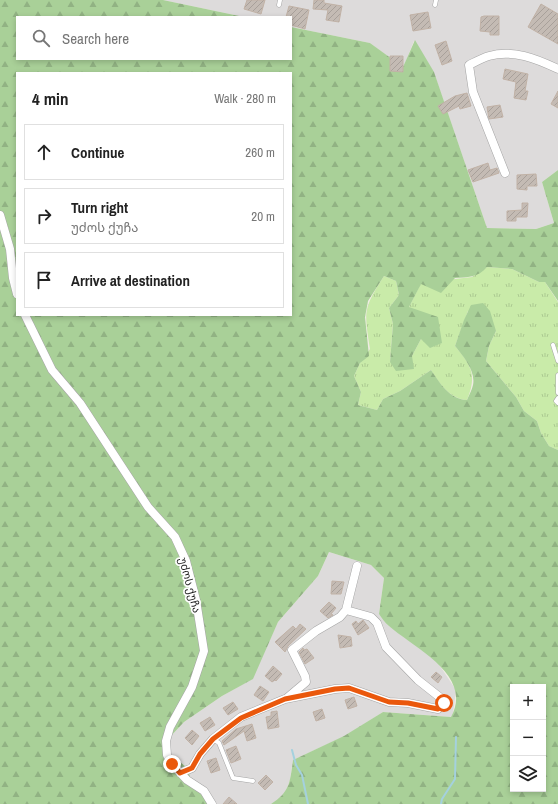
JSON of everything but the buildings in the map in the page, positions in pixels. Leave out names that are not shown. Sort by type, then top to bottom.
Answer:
[{"type":"street","points":[[505,173],[474,92],[469,65],[490,56],[515,54],[536,59],[558,69]]},
{"type":"street","points":[[0,215],[10,249],[13,278],[16,290]]},
{"type":"street","name":"უძოს ქუჩა","points":[[25,316],[52,370],[80,403],[148,507],[175,537],[186,561],[196,600],[204,651],[192,687],[177,712],[166,741],[167,755],[187,780],[204,791],[212,804]]},
{"type":"street","points":[[285,699],[306,682],[305,676],[292,650],[316,631],[340,617],[346,610],[357,566]]},
{"type":"street","points":[[180,773],[192,768],[200,754],[213,739],[241,718],[285,699],[335,689],[349,688],[389,702],[408,703],[438,709],[441,708],[444,703],[442,699],[418,680],[386,647],[377,623],[371,617],[346,610]]},
{"type":"lane","points":[[554,345],[558,361]]},
{"type":"lane","points":[[558,375],[558,393]]},
{"type":"lane","points":[[558,398],[556,401],[558,403]]},
{"type":"lane","points":[[213,739],[219,743],[234,778],[253,780]]},
{"type":"shaded area","points":[[163,0],[558,0],[558,170],[542,182],[554,223],[536,229],[487,228],[434,73],[414,41],[403,68],[370,43],[292,27],[292,16],[239,16]]},
{"type":"shaded area","points":[[329,552],[371,565],[384,578],[379,614],[388,625],[436,660],[456,690],[453,713],[451,717],[383,712],[345,736],[293,760],[290,780],[284,796],[271,804],[214,804],[209,791],[190,777],[188,768],[169,754],[170,737],[184,722],[222,696],[252,679],[278,622],[318,576]]},
{"type":"green space","points":[[0,0],[163,0],[239,16],[16,16],[16,60],[292,60],[292,27],[370,43],[403,67],[415,40],[434,72],[487,228],[536,229],[554,223],[542,182],[558,170],[558,301],[545,282],[539,282],[512,269],[487,267],[484,271],[476,275],[455,278],[441,293],[421,284],[409,307],[438,317],[442,343],[430,348],[421,339],[412,356],[414,369],[396,371],[390,362],[393,324],[389,308],[399,295],[396,281],[384,276],[368,301],[365,317],[369,356],[360,363],[354,376],[361,392],[358,405],[377,410],[383,399],[400,391],[431,370],[446,390],[455,397],[467,400],[473,385],[473,374],[462,354],[455,346],[471,305],[483,303],[490,311],[496,331],[489,346],[486,361],[516,397],[524,411],[537,421],[541,433],[549,446],[558,450],[558,804],[271,804],[286,791],[290,780],[293,760],[344,736],[383,712],[451,717],[456,702],[455,688],[448,676],[438,664],[426,653],[388,625],[379,614],[384,578],[371,565],[329,552],[318,576],[278,622],[253,679],[222,696],[184,722],[170,737],[169,754],[188,768],[190,777],[209,791],[214,804],[0,804]]},
{"type":"green space","points":[[487,267],[512,269],[539,282],[545,282],[558,302],[558,450],[549,446],[541,433],[537,421],[524,411],[516,397],[486,361],[489,346],[496,331],[468,311],[455,346],[469,365],[471,371],[472,384],[467,400],[455,397],[446,390],[431,370],[400,391],[383,399],[377,410],[358,405],[361,392],[354,376],[360,363],[370,349],[366,318],[367,311],[372,296],[384,276],[396,281],[399,295],[389,308],[393,324],[390,362],[412,356],[421,339],[409,307],[421,283],[472,277]]},
{"type":"waterway","points":[[441,804],[442,799],[455,779],[456,737]]},
{"type":"waterway","points":[[292,750],[296,765],[302,775],[308,804]]},
{"type":"route","points":[[172,764],[180,773],[189,771],[195,765],[200,754],[213,739],[241,718],[285,699],[335,689],[349,688],[389,702],[408,703],[438,709],[441,708],[444,703]]}]
